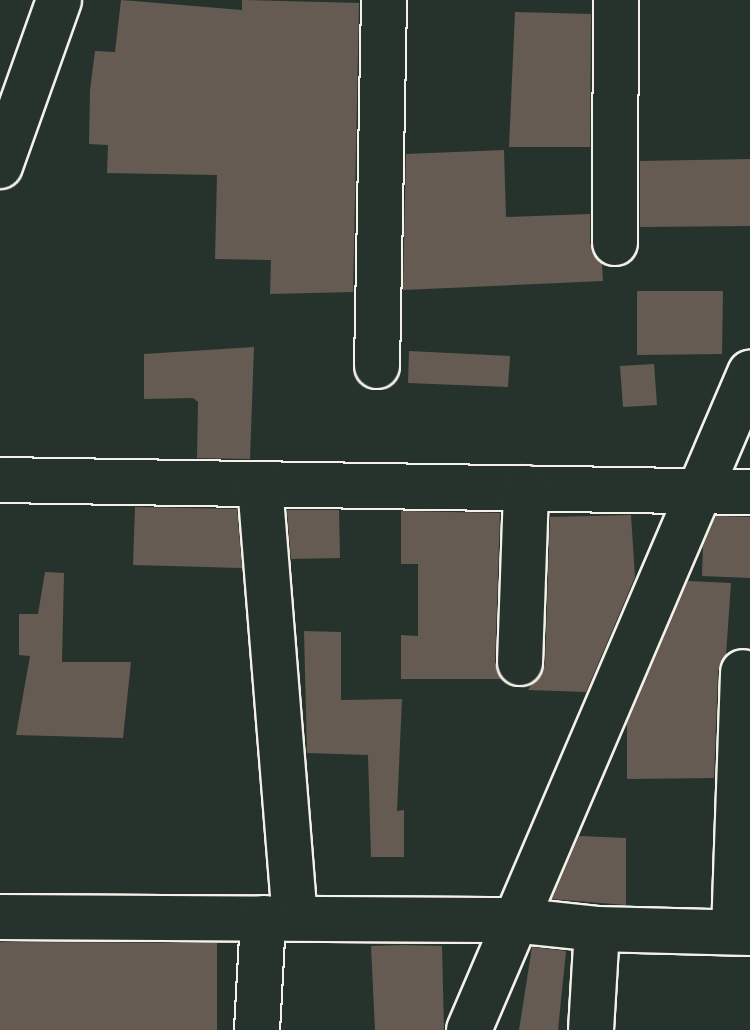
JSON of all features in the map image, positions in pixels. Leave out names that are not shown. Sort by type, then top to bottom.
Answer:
[{"type":"street","points":[[0,166],[59,0]]},
{"type":"street","points":[[377,366],[384,0]]},
{"type":"street","points":[[615,243],[616,0]]},
{"type":"street","points":[[469,1030],[696,489],[750,373]]},
{"type":"street","points":[[0,480],[750,492]]},
{"type":"street","points":[[257,1030],[279,918],[260,485]]},
{"type":"street","points":[[520,663],[526,488]]},
{"type":"street","points":[[0,917],[513,920],[597,929],[742,932],[743,672]]},
{"type":"street","points":[[591,1030],[597,929]]},
{"type":"building","points":[[121,0],[242,10],[242,0],[359,3],[353,292],[270,294],[271,260],[215,259],[217,175],[107,173],[108,145],[89,144],[90,90],[95,51],[115,52]]},
{"type":"building","points":[[515,12],[591,14],[590,147],[509,147]]},
{"type":"building","points":[[504,150],[506,217],[590,214],[590,244],[602,264],[603,281],[403,290],[406,154]]},
{"type":"building","points":[[750,159],[750,226],[640,227],[640,161]]},
{"type":"building","points":[[637,291],[723,291],[722,354],[637,355]]},
{"type":"building","points":[[254,347],[250,459],[197,458],[198,402],[193,398],[144,399],[144,354]]},
{"type":"building","points":[[409,351],[510,356],[508,387],[408,383]]},
{"type":"building","points":[[654,364],[657,405],[623,407],[620,366]]},
{"type":"building","points":[[135,507],[237,509],[242,568],[133,565]]},
{"type":"building","points":[[287,510],[339,510],[340,558],[291,559]]},
{"type":"building","points":[[401,511],[500,513],[495,662],[501,679],[401,679],[401,635],[418,636],[418,564],[401,564]]},
{"type":"building","points":[[631,515],[635,577],[586,692],[528,690],[545,664],[550,517]]},
{"type":"building","points":[[716,516],[750,517],[750,578],[702,576],[703,546]]},
{"type":"building","points":[[45,572],[64,573],[62,662],[131,662],[123,738],[16,735],[30,656],[19,655],[19,614],[38,614]]},
{"type":"building","points":[[688,581],[731,583],[726,655],[718,671],[714,778],[627,779],[627,723]]},
{"type":"building","points":[[304,631],[341,632],[341,700],[402,699],[397,811],[404,810],[404,857],[371,857],[368,755],[307,753]]},
{"type":"building","points":[[579,836],[626,838],[626,905],[552,899]]},
{"type":"building","points":[[0,942],[217,943],[217,1030],[0,1030]]},
{"type":"building","points":[[371,946],[442,946],[444,1030],[375,1030]]},
{"type":"building","points":[[532,947],[566,951],[558,1030],[519,1030]]}]
